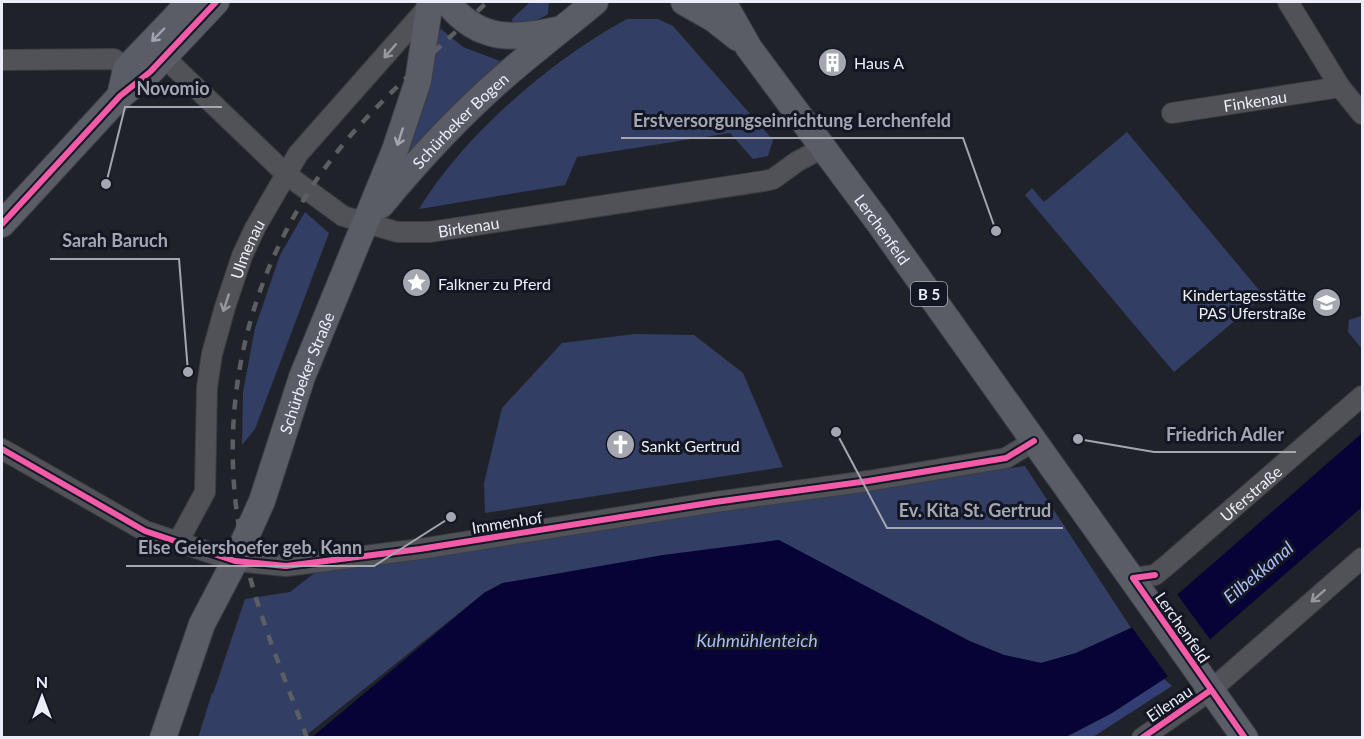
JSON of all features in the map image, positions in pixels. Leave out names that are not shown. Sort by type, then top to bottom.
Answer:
[{"type":"main road","points":[[120,96],[126,69],[190,2]]},
{"type":"main road","points":[[2,224],[120,96],[150,72],[216,2]]},
{"type":"main road","name":"Schürbeker Bogen","points":[[366,224],[401,181],[440,139],[519,64],[595,2]]},
{"type":"main road","name":"B 5","points":[[684,2],[714,19],[749,48]]},
{"type":"main road","name":"Lerchenfeld","points":[[723,2],[749,48],[879,223],[1211,690]]},
{"type":"main road","name":"Schürbeker Bogen","points":[[435,3],[478,29],[498,35],[525,36],[563,29]]},
{"type":"main road","name":"Schürbeker Straße","points":[[163,738],[202,624],[235,561],[262,501],[302,377],[395,150],[418,81],[435,3]]},
{"type":"main road","name":"B 5","points":[[1211,690],[1245,738]]},
{"type":"street","points":[[1288,2],[1340,87],[1362,114]]},
{"type":"street","name":"Ulmenau","points":[[178,542],[205,492],[207,387],[212,354],[242,256],[255,228],[298,154],[435,3]]},
{"type":"street","name":"Birkenau","points":[[164,57],[287,174],[344,216],[397,232],[430,232],[764,181],[772,179],[798,161],[823,148]]},
{"type":"street","points":[[2,60],[114,58],[126,69]]},
{"type":"street","name":"Finkenau","points":[[1172,113],[1340,87]]},
{"type":"street","name":"Uferstraße","points":[[1133,578],[1155,575],[1362,396]]},
{"type":"street","name":"Immenhof","points":[[2,449],[145,531],[235,561],[286,566],[432,547],[715,502],[858,483],[1006,458],[1034,441]]},
{"type":"street","name":"Eilenau","points":[[1142,738],[1211,690],[1362,558]]},
{"type":"shaded area","points":[[530,2],[549,2],[548,14],[535,20],[513,23],[512,19]]},
{"type":"shaded area","points":[[627,19],[658,19],[673,26],[773,140],[768,156],[753,159],[730,133],[577,157],[565,185],[419,209],[460,154],[511,102],[569,56]]},
{"type":"shaded area","points":[[441,29],[463,47],[500,61],[502,64],[403,159],[438,32]]},
{"type":"shaded area","points":[[1127,132],[1264,296],[1174,372],[1025,195],[1032,188],[1044,202]]},
{"type":"shaded area","points":[[305,212],[329,233],[255,429],[242,445],[243,392],[255,328],[280,255]]},
{"type":"shaded area","points":[[1361,316],[1362,349],[1348,332],[1349,320]]},
{"type":"shaded area","points":[[635,334],[694,335],[743,373],[783,467],[485,513],[484,483],[502,408],[562,343]]},
{"type":"shaded area","points":[[1025,466],[1131,628],[1076,653],[1041,663],[1004,655],[970,641],[778,540],[502,583],[484,593],[304,737],[198,738],[245,599],[290,592],[317,571]]},
{"type":"shaded area","points":[[1164,679],[1172,686],[1096,735],[1065,738],[1112,713]]},
{"type":"water","name":"Kuhmühlenteich","points":[[1362,433],[1362,507],[1167,677],[1112,713],[1065,737],[311,738],[484,593],[503,583],[663,555],[779,540],[969,641],[1004,655],[1041,663],[1076,653],[1131,628],[1178,594]]},
{"type":"pier","points":[[1176,593],[1212,642],[1169,678],[1131,626]]},
{"type":"railway","points":[[307,738],[256,597],[243,549],[235,493],[233,438],[237,383],[248,329],[265,277],[288,227],[317,180],[367,117],[487,2]]},
{"type":"cycle path","points":[[2,224],[120,96],[150,72],[216,2]]},
{"type":"cycle path","points":[[2,449],[145,531],[235,561],[286,566],[420,549],[1006,458],[1034,441]]},
{"type":"cycle path","points":[[1155,575],[1133,578],[1245,738]]},
{"type":"cycle path","points":[[1142,738],[1211,690]]},
{"type":"place","name":"Haus A","points":[[833,62]]},
{"type":"place","name":"Novomio","points":[[106,184]]},
{"type":"place","name":"Erstversorgungseinrichtung Lerchenfeld","points":[[996,231]]},
{"type":"place","name":"Falkner zu Pferd","points":[[417,283]]},
{"type":"place","name":"Kindertagesstätte PAS Uferstraße","points":[[1327,303]]},
{"type":"place","name":"Sarah Baruch","points":[[188,372]]},
{"type":"place","name":"Ev. Kita St. Gertrud","points":[[836,432]]},
{"type":"place","name":"Friedrich Adler","points":[[1078,439]]},
{"type":"place","name":"Sankt Gertrud","points":[[620,445]]},
{"type":"place","name":"Else Geiershoefer geb. Kann","points":[[451,517]]},
{"type":"water label","name":"Eilbekkanal","points":[[1258,572]]}]
